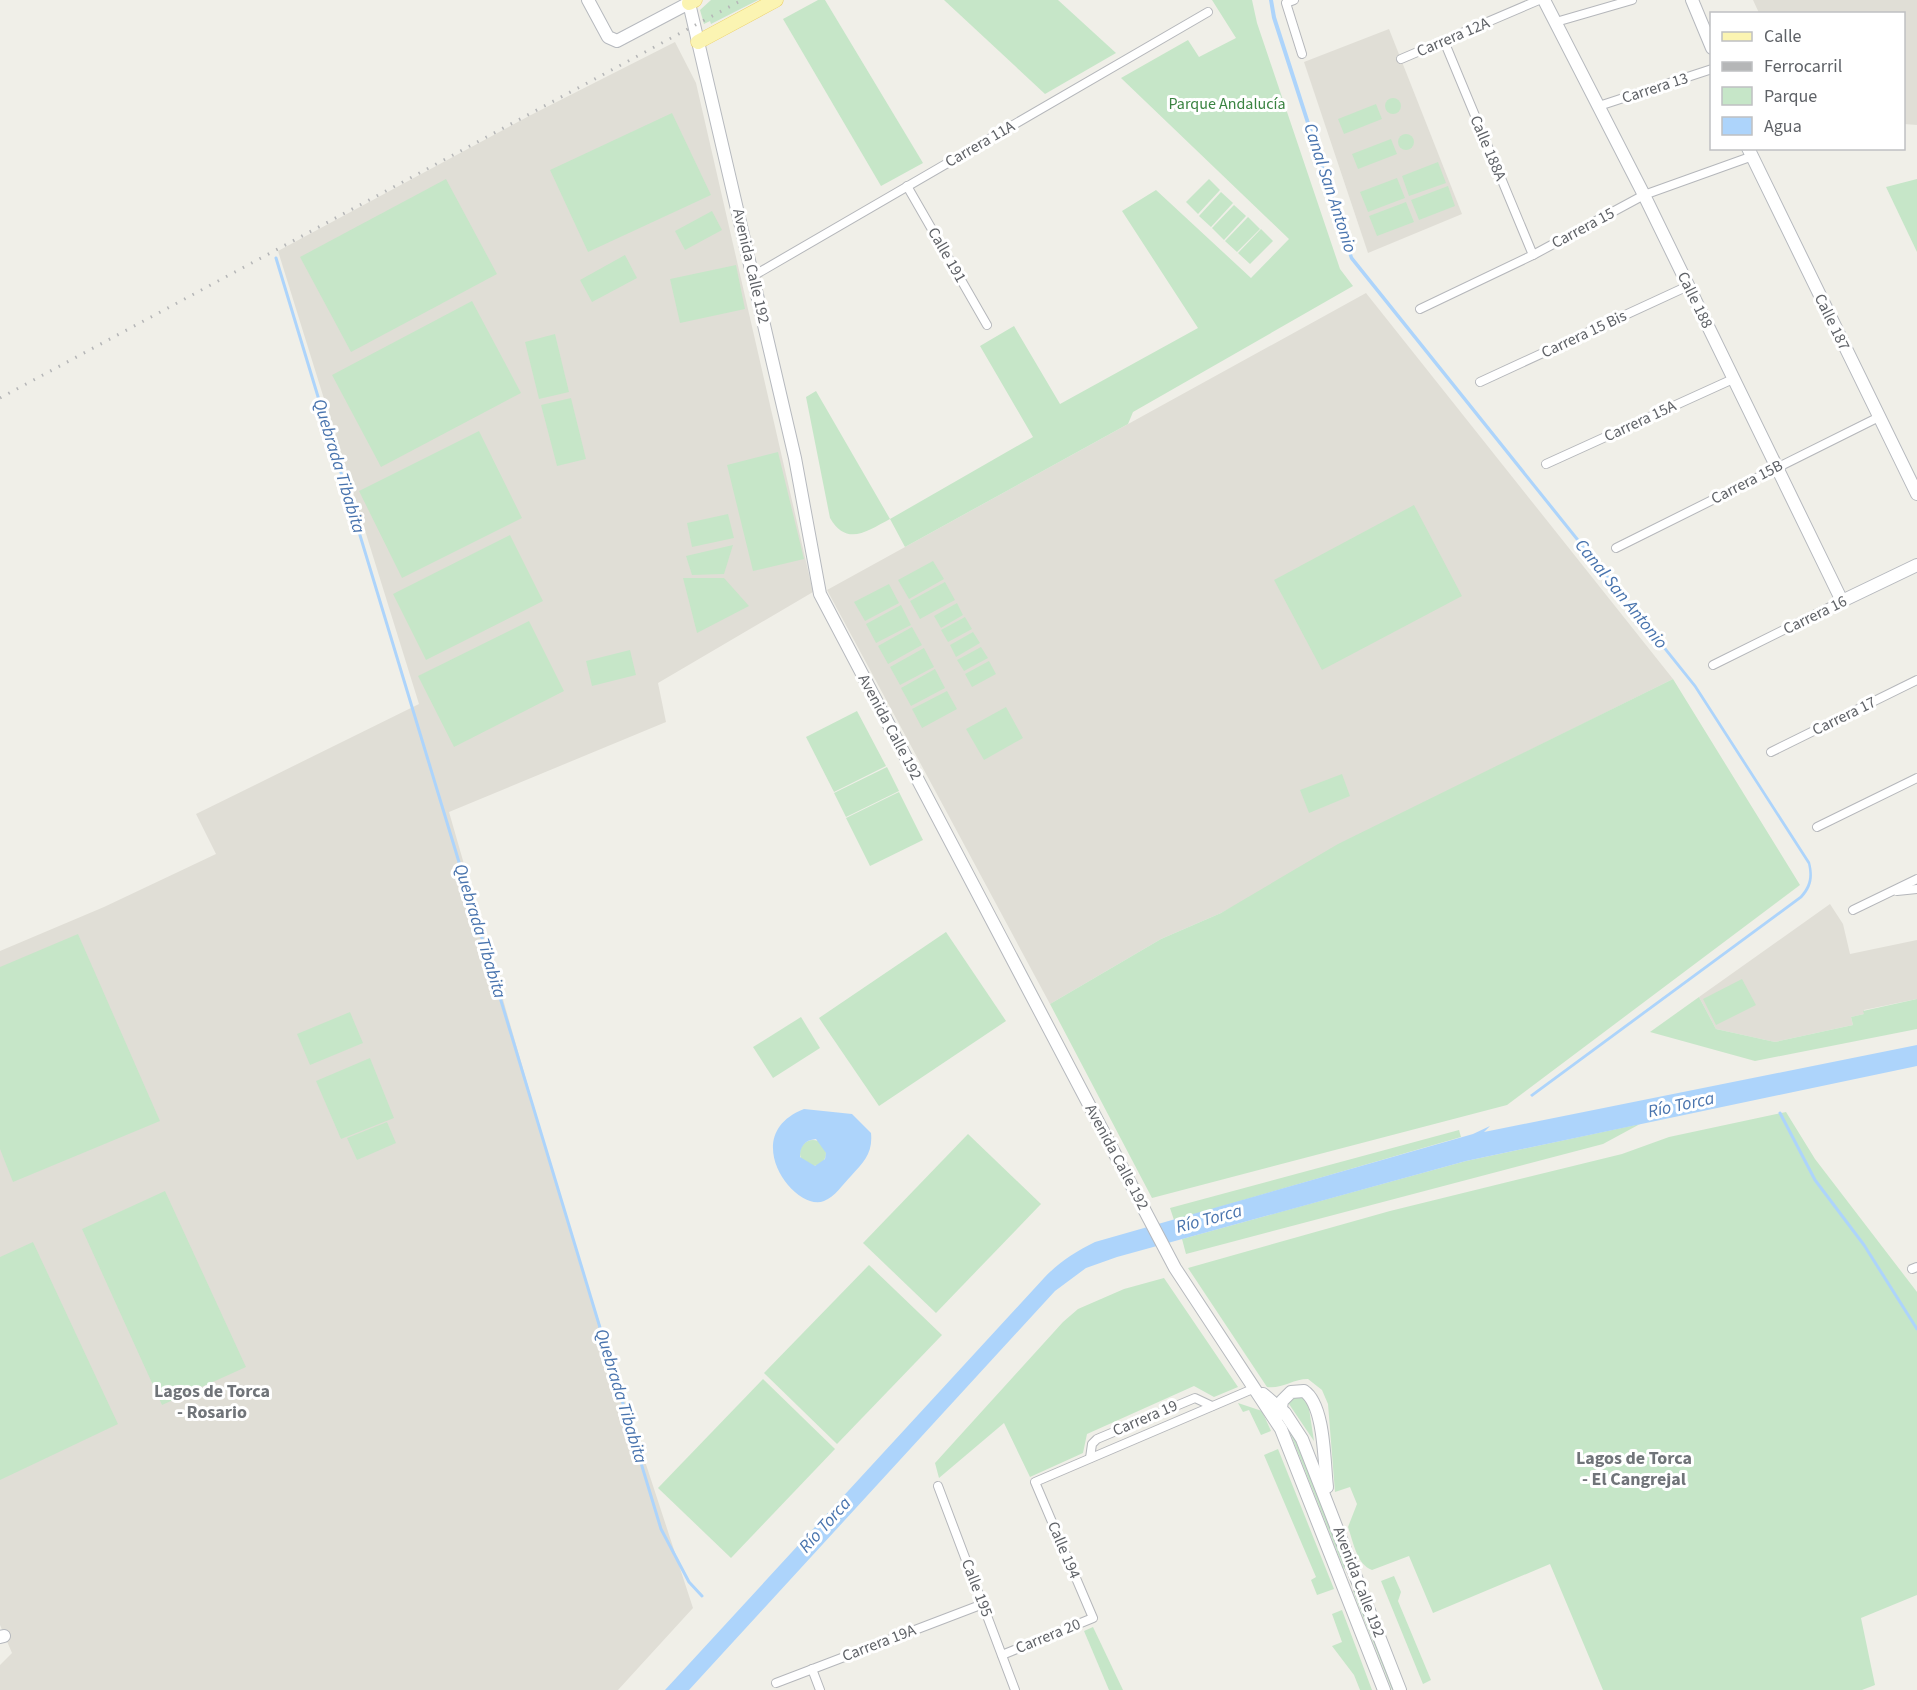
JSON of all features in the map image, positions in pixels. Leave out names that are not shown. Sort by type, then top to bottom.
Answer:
[{"type":"main road","points":[[588,0],[608,37],[617,41],[692,2]]},
{"type":"main road","points":[[699,42],[776,0]]},
{"type":"main road","name":"Calle 188","points":[[1545,0],[1644,195],[1842,601]]},
{"type":"main road","points":[[1692,0],[1710,43]]},
{"type":"main road","name":"Avenida Calle 192","points":[[692,2],[699,42],[798,473],[820,594],[1166,1250],[1281,1430],[1384,1690]]},
{"type":"main road","name":"Calle 187","points":[[1749,153],[1917,494]]},
{"type":"main road","name":"Carrera 16","points":[[1842,601],[1917,565]]},
{"type":"main road","name":"Avenida Calle 192","points":[[1255,1388],[1280,1407],[1298,1430],[1360,1582],[1400,1690]]},
{"type":"main road","points":[[1281,1430],[1280,1407],[1285,1396],[1298,1390],[1310,1395],[1319,1414],[1329,1503]]},
{"type":"main road","points":[[1344,1587],[1360,1582]]},
{"type":"street","name":"Carrera 12A","points":[[1401,59],[1539,0]]},
{"type":"street","points":[[1556,22],[1632,0]]},
{"type":"street","points":[[1290,2],[1302,54]]},
{"type":"street","name":"Carrera 11A","points":[[753,276],[1208,12]]},
{"type":"street","name":"Calle 188A","points":[[1444,41],[1533,255]]},
{"type":"street","name":"Carrera 13","points":[[1599,106],[1710,70]]},
{"type":"street","name":"Carrera 15","points":[[1420,309],[1533,255],[1644,195],[1749,153]]},
{"type":"street","name":"Calle 191","points":[[907,186],[987,325]]},
{"type":"street","name":"Carrera 15 Bis","points":[[1480,382],[1688,286]]},
{"type":"street","name":"Carrera 15A","points":[[1546,464],[1734,379]]},
{"type":"street","name":"Carrera 15B","points":[[1616,548],[1879,417]]},
{"type":"street","name":"Carrera 16","points":[[1713,664],[1842,601]]},
{"type":"street","name":"Carrera 17","points":[[1771,752],[1917,680]]},
{"type":"street","points":[[1817,827],[1917,778]]},
{"type":"street","points":[[1853,910],[1917,879]]},
{"type":"street","points":[[1890,892],[1917,889]]},
{"type":"street","name":"Carrera 19","points":[[1035,1482],[1255,1388]]},
{"type":"street","name":"Carrera 19","points":[[1090,1458],[1094,1441],[1107,1434],[1195,1398],[1212,1406]]},
{"type":"street","name":"Calle 194","points":[[1035,1482],[1093,1618]]},
{"type":"street","name":"Calle 195","points":[[938,1486],[1015,1690]]},
{"type":"street","name":"Carrera 19A","points":[[776,1683],[982,1604]]},
{"type":"street","name":"Carrera 20","points":[[1002,1655],[1093,1618]]},
{"type":"street","points":[[812,1669],[820,1690]]},
{"type":"shaded area","points":[[1753,0],[1917,0],[1917,125],[1905,124],[1905,12],[1759,12]]},
{"type":"shaded area","points":[[1389,29],[1462,214],[1368,253],[1304,62]]},
{"type":"shaded area","points":[[675,42],[696,83],[813,592],[658,683],[666,722],[449,812],[570,1232],[693,1608],[618,1690],[0,1690],[0,1665],[12,1653],[0,1625],[0,951],[104,907],[216,854],[196,814],[419,704],[278,251],[529,116]]},
{"type":"shaded area","points":[[1366,293],[1673,679],[1512,759],[1221,913],[1161,939],[1050,1004],[827,590]]},
{"type":"shaded area","points":[[1830,904],[1843,924],[1850,954],[1917,940],[1917,999],[1864,1010],[1864,1014],[1851,1017],[1853,1025],[1775,1042],[1716,1029],[1699,997]]},
{"type":"green space","points":[[711,0],[758,0],[711,24],[710,21],[704,24],[700,10]]},
{"type":"green space","points":[[818,0],[825,0],[923,163],[881,186],[783,19]]},
{"type":"green space","points":[[944,0],[1058,0],[1116,53],[1045,94]]},
{"type":"green space","name":"Parque Andalucía","points":[[1212,0],[1252,0],[1257,23],[1340,269],[1353,286],[1133,412],[1128,424],[905,547],[890,519],[1033,437],[980,346],[1014,326],[1060,404],[1198,328],[1122,211],[1156,190],[1251,278],[1289,239],[1121,78],[1188,40],[1199,57],[1236,38]]},
{"type":"green space","points":[[1393,98],[1399,100],[1401,106],[1399,112],[1393,114],[1387,112],[1385,106],[1387,100]]},
{"type":"green space","points":[[1376,104],[1382,119],[1344,134],[1338,119]]},
{"type":"green space","points":[[672,113],[711,195],[588,252],[550,170]]},
{"type":"green space","points":[[1406,134],[1412,136],[1414,142],[1412,148],[1406,150],[1400,148],[1398,142],[1400,136]]},
{"type":"green space","points":[[1391,139],[1397,154],[1358,169],[1352,154]]},
{"type":"green space","points":[[1438,162],[1446,183],[1409,196],[1402,176]]},
{"type":"green space","points":[[1397,178],[1405,198],[1368,212],[1360,192]]},
{"type":"green space","points":[[446,179],[497,274],[351,352],[300,257]]},
{"type":"green space","points":[[1209,179],[1220,190],[1198,214],[1186,202]]},
{"type":"green space","points":[[1917,179],[1917,252],[1886,187]]},
{"type":"green space","points":[[1448,186],[1455,206],[1419,220],[1411,200]]},
{"type":"green space","points":[[1221,192],[1233,203],[1211,227],[1199,216]]},
{"type":"green space","points":[[1406,202],[1414,222],[1377,236],[1369,216]]},
{"type":"green space","points":[[1234,205],[1246,216],[1224,240],[1212,228]]},
{"type":"green space","points":[[712,211],[722,230],[685,250],[675,231]]},
{"type":"green space","points":[[1248,217],[1260,229],[1237,252],[1225,241]]},
{"type":"green space","points":[[1261,229],[1273,241],[1250,264],[1238,253]]},
{"type":"green space","points":[[625,255],[637,278],[592,302],[580,280]]},
{"type":"green space","points":[[736,265],[745,309],[680,323],[670,279]]},
{"type":"green space","points":[[472,301],[521,393],[381,467],[332,375]]},
{"type":"green space","points":[[555,334],[569,392],[539,399],[525,342]]},
{"type":"green space","points":[[816,391],[890,519],[865,532],[850,534],[843,532],[830,518],[806,397]]},
{"type":"green space","points":[[571,398],[586,459],[557,466],[541,405]]},
{"type":"green space","points":[[479,431],[522,518],[402,578],[359,491]]},
{"type":"green space","points":[[778,452],[804,559],[753,571],[727,465]]},
{"type":"green space","points":[[1414,505],[1462,596],[1322,670],[1274,580]]},
{"type":"green space","points":[[728,514],[734,538],[692,547],[687,523]]},
{"type":"green space","points":[[510,535],[543,601],[426,660],[393,594]]},
{"type":"green space","points":[[733,545],[724,574],[692,575],[686,556]]},
{"type":"green space","points":[[933,561],[944,579],[909,599],[898,580]]},
{"type":"green space","points":[[683,578],[724,578],[749,606],[697,633]]},
{"type":"green space","points":[[945,582],[955,600],[920,619],[910,601]]},
{"type":"green space","points":[[889,584],[899,603],[865,621],[854,602]]},
{"type":"green space","points":[[957,603],[963,615],[941,628],[934,616]]},
{"type":"green space","points":[[901,605],[911,625],[876,643],[866,624]]},
{"type":"green space","points":[[965,617],[972,629],[948,642],[941,630]]},
{"type":"green space","points":[[529,621],[564,691],[454,747],[418,676]]},
{"type":"green space","points":[[912,627],[922,645],[888,664],[878,646]]},
{"type":"green space","points":[[973,632],[980,643],[956,657],[950,645]]},
{"type":"green space","points":[[981,647],[988,658],[964,671],[957,660]]},
{"type":"green space","points":[[924,648],[934,667],[900,685],[890,667]]},
{"type":"green space","points":[[630,650],[636,675],[592,686],[586,661]]},
{"type":"green space","points":[[989,661],[996,674],[972,687],[965,674]]},
{"type":"green space","points":[[935,669],[945,688],[911,706],[901,688]]},
{"type":"green space","points":[[1673,679],[1800,885],[1507,1105],[1152,1198],[1050,1004],[1161,939],[1221,913],[1338,844]]},
{"type":"green space","points":[[947,691],[957,709],[922,728],[912,709]]},
{"type":"green space","points":[[1006,707],[1023,738],[984,760],[966,729]]},
{"type":"green space","points":[[857,711],[886,766],[834,792],[806,737]]},
{"type":"green space","points":[[887,767],[899,791],[846,817],[834,793]]},
{"type":"green space","points":[[1342,774],[1350,796],[1309,813],[1300,790]]},
{"type":"green space","points":[[899,792],[923,840],[870,866],[846,818]]},
{"type":"green space","points":[[946,932],[1006,1021],[879,1106],[819,1018]]},
{"type":"green space","points":[[78,934],[160,1121],[13,1182],[0,1149],[0,967]]},
{"type":"green space","points":[[1742,979],[1756,1005],[1716,1025],[1703,999]]},
{"type":"green space","points":[[1699,997],[1716,1029],[1775,1042],[1853,1025],[1851,1017],[1864,1014],[1863,1011],[1917,999],[1917,1029],[1755,1061],[1650,1032]]},
{"type":"green space","points":[[350,1012],[363,1043],[310,1065],[297,1034]]},
{"type":"green space","points":[[801,1017],[820,1048],[773,1078],[753,1047]]},
{"type":"green space","points":[[370,1058],[394,1118],[341,1139],[316,1081]]},
{"type":"green space","points":[[1786,1112],[1815,1159],[1917,1292],[1917,1595],[1861,1618],[1875,1685],[1862,1690],[1603,1690],[1550,1564],[1433,1613],[1409,1556],[1372,1570],[1367,1567],[1356,1552],[1348,1527],[1357,1504],[1350,1487],[1335,1492],[1328,1404],[1322,1390],[1308,1379],[1278,1387],[1267,1387],[1188,1268],[1390,1211],[1622,1154],[1669,1137]]},
{"type":"green space","points":[[387,1122],[396,1143],[357,1160],[347,1138]]},
{"type":"green space","points":[[1640,1124],[1603,1144],[1186,1254],[1182,1239],[1466,1161]]},
{"type":"green space","points":[[1459,1130],[1461,1137],[1174,1220],[1170,1208]]},
{"type":"green space","points":[[968,1134],[1041,1204],[936,1313],[863,1243]]},
{"type":"green space","points":[[813,1140],[822,1144],[826,1153],[822,1162],[813,1166],[804,1162],[800,1153],[804,1144]]},
{"type":"green space","points":[[165,1191],[246,1367],[162,1405],[82,1229]]},
{"type":"green space","points":[[33,1242],[118,1424],[0,1480],[0,1257]]},
{"type":"green space","points":[[869,1265],[942,1335],[837,1444],[764,1373]]},
{"type":"green space","points":[[1164,1278],[1238,1387],[1214,1397],[1194,1386],[1087,1434],[1083,1453],[1030,1477],[1004,1423],[939,1478],[935,1463],[1063,1322],[1078,1309],[1124,1289]]},
{"type":"green space","points":[[763,1379],[835,1449],[731,1558],[658,1488]]},
{"type":"green space","points":[[1301,1395],[1308,1402],[1314,1441],[1289,1404],[1290,1398]]},
{"type":"green space","points":[[1238,1403],[1262,1411],[1271,1431],[1261,1435],[1249,1410],[1243,1412]]},
{"type":"green space","points":[[1293,1434],[1347,1568],[1344,1569],[1291,1435]]},
{"type":"green space","points":[[1278,1449],[1334,1589],[1317,1595],[1311,1580],[1316,1577],[1264,1455]]},
{"type":"green space","points":[[1394,1576],[1401,1592],[1398,1601],[1431,1680],[1423,1684],[1381,1581]]},
{"type":"green space","points":[[1356,1590],[1395,1690],[1392,1690],[1353,1591]]},
{"type":"green space","points":[[1342,1610],[1372,1690],[1360,1690],[1354,1675],[1332,1646],[1342,1642],[1332,1614]]},
{"type":"green space","points":[[1093,1627],[1123,1690],[1109,1690],[1084,1631]]},
{"type":"water","name":"Canal San Antonio","points":[[1269,0],[1273,0],[1276,17],[1353,257],[1696,685],[1810,862],[1811,882],[1802,898],[1532,1097],[1530,1095],[1800,896],[1808,881],[1808,864],[1694,687],[1350,259],[1272,18]]},
{"type":"water","name":"Río Torca","points":[[1917,1045],[1917,1066],[1466,1161],[1117,1257],[1086,1268],[1055,1291],[689,1690],[665,1690],[1044,1278],[1061,1262],[1095,1242],[1473,1134],[1490,1126],[1484,1132]]},
{"type":"water","points":[[804,1109],[852,1114],[871,1133],[871,1146],[867,1157],[835,1193],[824,1201],[812,1202],[799,1195],[787,1184],[778,1169],[773,1153],[775,1136],[784,1121]],"holes":[[[816,1139],[826,1153],[825,1159],[815,1166],[800,1157],[804,1145]]]},
{"type":"waterway","name":"Quebrada Tibabita","points":[[276,258],[661,1529],[689,1582],[702,1596]]},
{"type":"waterway","points":[[1780,1113],[1815,1180],[1864,1245],[1917,1329]]},
{"type":"railway","points":[[0,398],[742,0]]},
{"type":"district","name":"Lagos de Torca - Rosario","points":[[212,1401]]},
{"type":"district","name":"Lagos de Torca - El Cangrejal","points":[[1634,1468]]}]
